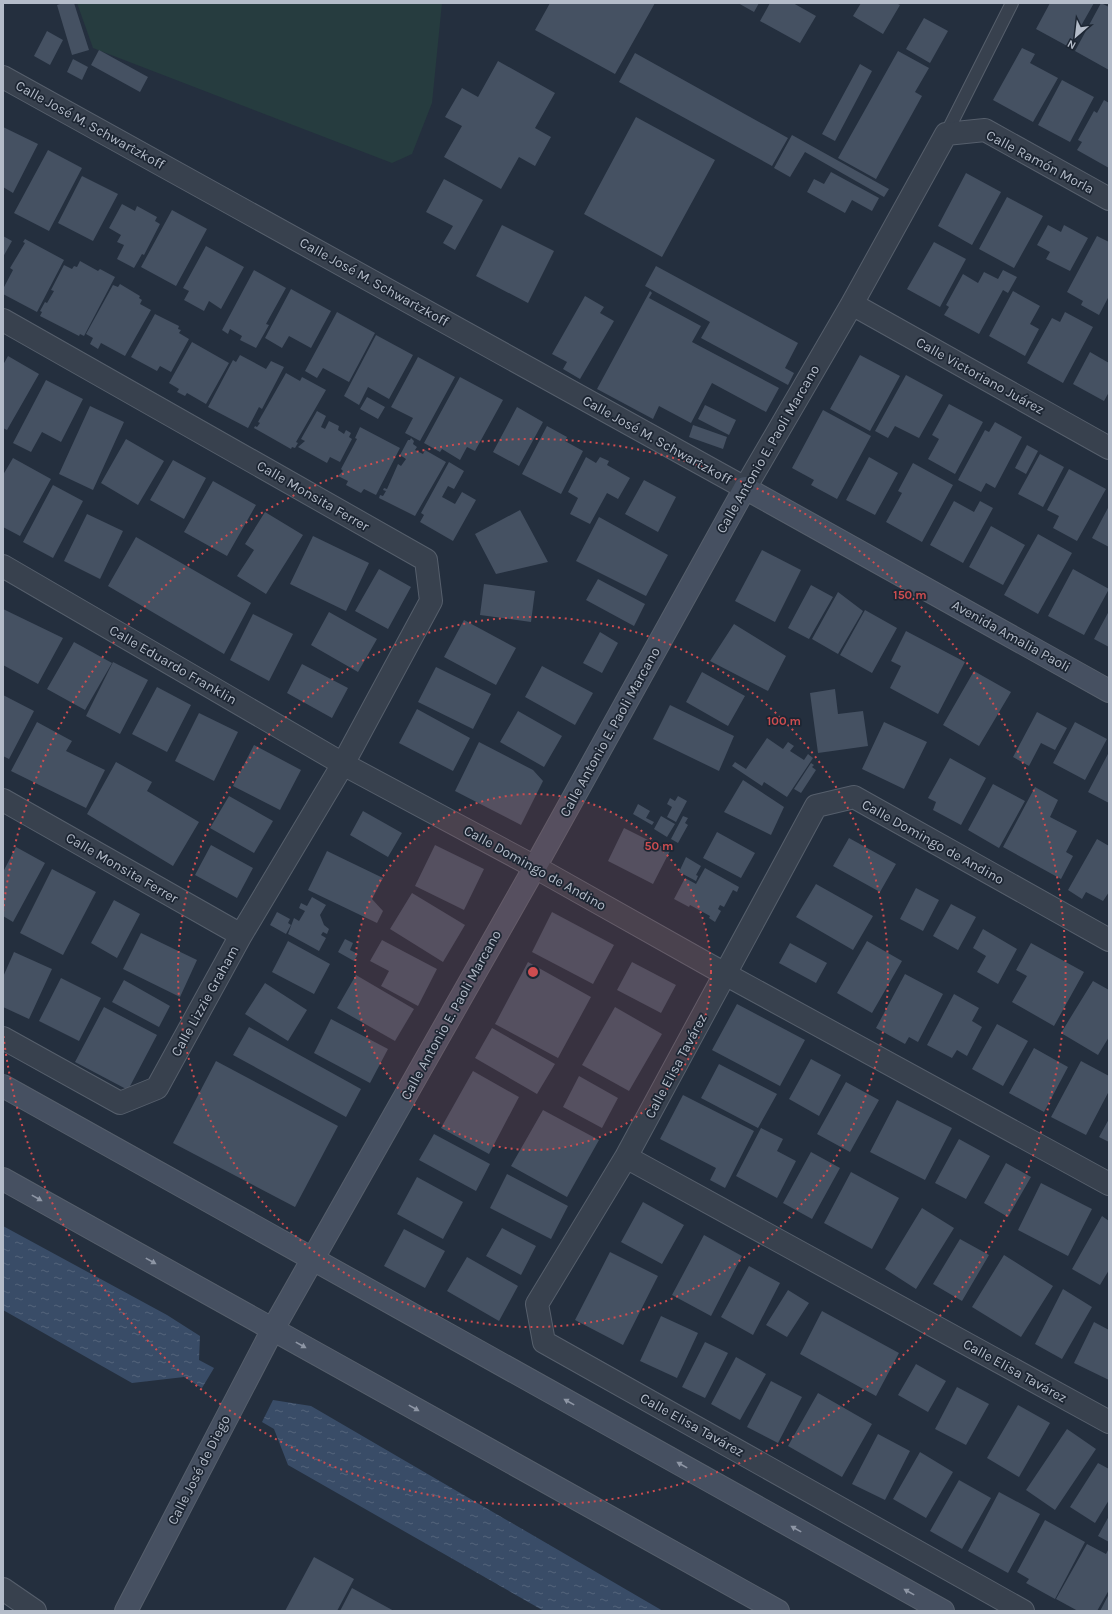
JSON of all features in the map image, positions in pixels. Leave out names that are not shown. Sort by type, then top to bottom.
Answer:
[{"type":"street","name":"Calle José M. Schwartzkoff","points":[[3,77],[745,488]]},
{"type":"street","name":"Calle Ramón Morla","points":[[946,134],[985,130],[1109,199]]},
{"type":"street","name":"Calle Antonio E. Paoli Marcano","points":[[273,1329],[535,866],[745,488],[852,304],[946,134]]},
{"type":"street","name":"Calle Victoriano Juárez","points":[[852,304],[1109,448]]},
{"type":"street","name":"Calle Monsita Ferrer","points":[[3,320],[426,560],[430,601],[343,764]]},
{"type":"street","name":"Avenida Amalia Paoli","points":[[745,488],[1109,691]]},
{"type":"street","name":"Calle Eduardo Franklin","points":[[3,566],[343,764]]},
{"type":"street","name":"Calle Domingo de Andino","points":[[343,764],[535,866],[725,974],[1109,1184]]},
{"type":"street","name":"Calle Lizzie Graham","points":[[3,1038],[120,1103],[157,1088],[241,935],[343,764]]},
{"type":"street","name":"Calle Domingo de Andino","points":[[725,974],[816,806],[854,797],[1109,940]]},
{"type":"street","name":"Calle Monsita Ferrer","points":[[3,800],[241,935]]},
{"type":"street","name":"Calle Elisa Tavárez","points":[[725,974],[626,1157],[537,1304],[544,1342],[1023,1611]]},
{"type":"street","points":[[3,1086],[944,1611]]},
{"type":"street","name":"Calle Elisa Tavárez","points":[[626,1157],[1109,1422]]},
{"type":"street","points":[[3,1179],[778,1611]]},
{"type":"street","name":"Calle José de Diego","points":[[126,1611],[273,1329]]},
{"type":"street","points":[[3,1589],[35,1611]]},
{"type":"lane","points":[[946,134],[1012,3]]},
{"type":"green space","points":[[77,3],[442,3],[432,103],[412,154],[392,163],[93,48]]},
{"type":"water","points":[[3,1226],[167,1315],[200,1336],[199,1360],[214,1368],[202,1388],[184,1377],[132,1383],[3,1310]]},
{"type":"water","points":[[273,1400],[311,1406],[663,1611],[544,1611],[288,1465],[274,1429],[262,1422]]},
{"type":"building","points":[[63,3],[74,3],[89,50],[72,55],[57,5]]},
{"type":"building","points":[[550,3],[655,3],[615,74],[535,30]]},
{"type":"building","points":[[738,3],[759,3],[754,12]]},
{"type":"building","points":[[770,3],[793,3],[816,16],[800,43],[760,21]]},
{"type":"building","points":[[861,3],[896,3],[900,5],[883,34],[853,16]]},
{"type":"building","points":[[1050,3],[1094,3],[1069,47],[1036,29]]},
{"type":"building","points":[[1101,3],[1109,7],[1109,70],[1075,51]]},
{"type":"building","points":[[924,18],[948,31],[930,63],[906,49]]},
{"type":"building","points":[[47,31],[63,40],[50,65],[34,56]]},
{"type":"building","points":[[1022,48],[1035,54],[1030,63],[1058,78],[1033,122],[993,100]]},
{"type":"building","points":[[99,50],[148,77],[140,92],[91,65]]},
{"type":"building","points":[[898,51],[929,68],[915,92],[922,96],[876,179],[838,158]]},
{"type":"building","points":[[635,53],[788,138],[772,166],[619,82]]},
{"type":"building","points":[[73,59],[88,67],[82,80],[67,72]]},
{"type":"building","points":[[498,61],[555,93],[535,128],[551,137],[535,166],[519,157],[501,189],[444,157],[462,126],[445,117],[462,88],[478,97]]},
{"type":"building","points":[[860,64],[872,71],[835,141],[822,134]]},
{"type":"building","points":[[1062,80],[1094,97],[1070,142],[1038,125]]},
{"type":"building","points":[[1104,100],[1109,103],[1109,168],[1077,150],[1082,142],[1078,140],[1094,111],[1097,113]]},
{"type":"building","points":[[636,117],[715,160],[662,257],[584,214]]},
{"type":"building","points":[[3,127],[38,144],[13,193],[3,187]]},
{"type":"building","points":[[792,135],[889,189],[884,197],[805,152],[790,177],[774,168]]},
{"type":"building","points":[[48,150],[82,168],[49,231],[14,213]]},
{"type":"building","points":[[831,172],[879,198],[872,211],[852,200],[845,213],[807,192],[814,179],[824,184]]},
{"type":"building","points":[[966,173],[1001,192],[972,245],[938,226]]},
{"type":"building","points":[[82,176],[118,194],[93,241],[58,223]]},
{"type":"building","points":[[444,179],[483,200],[455,250],[443,243],[453,226],[426,212]]},
{"type":"building","points":[[1007,197],[1043,216],[1014,268],[979,249]]},
{"type":"building","points":[[122,204],[135,211],[137,206],[157,217],[155,221],[160,224],[144,255],[142,254],[134,268],[117,259],[124,245],[117,242],[121,235],[109,228]]},
{"type":"building","points":[[172,210],[207,229],[176,286],[141,267]]},
{"type":"building","points":[[502,225],[554,251],[528,303],[476,276]]},
{"type":"building","points":[[1048,225],[1061,232],[1064,225],[1088,238],[1070,271],[1046,259],[1050,252],[1037,245]]},
{"type":"building","points":[[3,236],[12,241],[3,257]]},
{"type":"building","points":[[1097,236],[1109,242],[1109,296],[1099,315],[1081,305],[1083,301],[1067,292]]},
{"type":"building","points":[[25,239],[64,260],[37,312],[3,294],[3,289],[13,270],[10,268],[25,243],[23,242]]},
{"type":"building","points":[[934,242],[966,259],[940,307],[907,289]]},
{"type":"building","points":[[206,246],[244,267],[221,309],[209,301],[204,311],[184,300],[189,291],[183,288]]},
{"type":"building","points":[[80,261],[98,271],[100,269],[115,277],[84,336],[80,334],[79,336],[40,316],[42,312],[40,311],[54,291],[51,290],[64,265],[72,269],[74,266],[77,267]]},
{"type":"building","points":[[656,266],[798,343],[785,368],[794,373],[788,385],[701,338],[710,322],[645,286]]},
{"type":"building","points":[[254,270],[286,288],[266,324],[269,325],[256,348],[240,340],[242,336],[230,329],[228,334],[222,330]]},
{"type":"building","points":[[1003,270],[1017,277],[1008,293],[1003,290],[979,334],[944,315],[949,307],[946,305],[963,274],[978,283],[984,272],[998,279]]},
{"type":"building","points":[[120,284],[140,296],[139,298],[142,300],[140,304],[151,310],[125,356],[101,343],[98,349],[90,344],[93,338],[86,334],[113,285],[118,287]]},
{"type":"building","points":[[291,289],[331,311],[311,348],[289,336],[282,348],[265,338]]},
{"type":"building","points":[[650,291],[652,293],[649,298],[701,326],[692,342],[779,388],[766,412],[712,383],[691,423],[659,406],[653,419],[597,389]]},
{"type":"building","points":[[1013,291],[1040,306],[1030,324],[1039,329],[1025,356],[989,336]]},
{"type":"building","points":[[585,296],[604,307],[600,313],[614,321],[580,379],[563,369],[567,362],[552,354]]},
{"type":"building","points":[[337,312],[375,333],[349,382],[323,368],[317,378],[305,371]]},
{"type":"building","points":[[1065,312],[1093,327],[1063,383],[1027,363],[1052,318],[1060,322]]},
{"type":"building","points":[[155,314],[179,326],[178,329],[181,330],[179,333],[189,339],[171,372],[160,366],[157,371],[131,357]]},
{"type":"building","points":[[376,335],[413,355],[389,399],[368,387],[359,405],[344,396]]},
{"type":"building","points":[[192,342],[229,363],[206,404],[187,393],[185,396],[177,392],[179,389],[169,383]]},
{"type":"building","points":[[1090,352],[1109,363],[1109,392],[1104,401],[1073,384]]},
{"type":"building","points":[[240,355],[266,369],[271,361],[284,367],[262,409],[259,407],[248,428],[208,407],[233,360],[236,362]]},
{"type":"building","points":[[860,355],[900,376],[870,431],[830,409]]},
{"type":"building","points":[[8,356],[39,374],[7,430],[3,428],[3,365]]},
{"type":"building","points":[[418,357],[455,377],[420,441],[405,433],[413,418],[391,407]]},
{"type":"building","points":[[286,373],[300,381],[302,377],[326,390],[296,442],[298,443],[295,448],[292,447],[291,449],[254,428],[260,423],[258,422]]},
{"type":"building","points":[[906,375],[943,395],[919,438],[895,426],[888,438],[875,431]]},
{"type":"building","points":[[460,377],[503,400],[475,451],[467,447],[460,460],[442,449],[440,452],[424,443]]},
{"type":"building","points":[[46,380],[83,399],[61,442],[42,432],[31,452],[13,443]]},
{"type":"building","points":[[367,397],[385,407],[378,419],[360,409]]},
{"type":"building","points":[[949,404],[983,422],[955,474],[928,459],[939,439],[932,435]]},
{"type":"building","points":[[705,405],[736,420],[729,435],[698,419]]},
{"type":"building","points":[[90,406],[124,422],[93,490],[59,474]]},
{"type":"building","points":[[517,407],[543,422],[519,466],[493,452]]},
{"type":"building","points":[[823,410],[871,436],[837,499],[811,485],[814,480],[792,468]]},
{"type":"building","points":[[317,411],[326,416],[321,427],[325,429],[329,421],[339,426],[338,430],[344,434],[346,430],[351,433],[349,437],[352,439],[340,462],[330,457],[327,463],[298,447],[305,441],[301,439]]},
{"type":"building","points":[[995,422],[1022,437],[995,488],[986,483],[981,492],[958,480],[985,430],[989,432]]},
{"type":"building","points":[[693,425],[727,437],[723,449],[689,437]]},
{"type":"building","points":[[547,426],[567,437],[565,441],[583,451],[561,494],[522,474]]},
{"type":"building","points":[[360,427],[400,448],[376,495],[364,489],[361,493],[346,485],[348,481],[338,476],[343,471],[341,469],[357,439],[355,438]]},
{"type":"building","points":[[411,438],[414,441],[413,444],[417,447],[415,450],[423,454],[425,450],[446,462],[415,516],[379,498],[380,495],[383,496],[386,491],[383,490],[384,488],[387,489],[398,464],[401,466],[406,459],[400,455],[408,440]]},
{"type":"building","points":[[126,439],[164,461],[138,505],[101,483]]},
{"type":"building","points":[[1027,445],[1038,451],[1026,474],[1015,468]]},
{"type":"building","points":[[1040,454],[1064,467],[1043,507],[1018,494]]},
{"type":"building","points":[[586,457],[596,463],[600,457],[609,461],[607,465],[630,478],[618,499],[607,493],[590,524],[570,514],[578,498],[568,492]]},
{"type":"building","points":[[869,457],[898,473],[875,515],[846,500]]},
{"type":"building","points":[[13,458],[51,479],[20,536],[3,527],[3,475]]},
{"type":"building","points":[[173,460],[206,478],[184,519],[150,500]]},
{"type":"building","points":[[449,462],[464,471],[454,489],[448,486],[442,497],[455,504],[462,492],[476,500],[453,541],[420,522],[424,515],[421,513]]},
{"type":"building","points":[[913,463],[953,485],[922,542],[886,522],[902,493],[898,491]]},
{"type":"building","points":[[1069,469],[1106,489],[1077,541],[1053,528],[1059,516],[1047,510]]},
{"type":"building","points":[[644,480],[676,497],[658,532],[625,514]]},
{"type":"building","points":[[213,481],[256,505],[227,556],[184,532]]},
{"type":"building","points":[[53,485],[83,501],[53,558],[23,542]]},
{"type":"building","points":[[954,501],[974,512],[980,501],[993,508],[963,563],[930,545]]},
{"type":"building","points":[[1109,506],[1109,547],[1092,538]]},
{"type":"building","points":[[520,510],[548,562],[496,574],[475,534]]},
{"type":"building","points":[[265,512],[303,535],[266,594],[237,576],[254,550],[245,544]]},
{"type":"building","points":[[87,514],[123,531],[100,579],[64,561]]},
{"type":"building","points":[[599,517],[668,555],[646,596],[576,561]]},
{"type":"building","points":[[991,526],[1025,545],[1003,585],[969,567]]},
{"type":"building","points":[[1038,534],[1072,553],[1038,614],[1004,595]]},
{"type":"building","points":[[313,536],[369,563],[346,611],[290,584]]},
{"type":"building","points":[[136,537],[251,603],[224,654],[108,586]]},
{"type":"building","points":[[762,550],[801,570],[775,622],[735,601]]},
{"type":"building","points":[[379,569],[411,587],[388,629],[355,611]]},
{"type":"building","points":[[1073,569],[1109,589],[1084,635],[1048,616]]},
{"type":"building","points":[[598,579],[645,604],[634,626],[586,600]]},
{"type":"building","points":[[484,584],[535,591],[531,622],[480,615]]},
{"type":"building","points":[[811,585],[833,597],[809,639],[788,628]]},
{"type":"building","points":[[838,592],[863,611],[838,654],[812,639]]},
{"type":"building","points":[[3,609],[63,638],[38,684],[3,665]]},
{"type":"building","points":[[865,610],[897,628],[872,673],[840,655]]},
{"type":"building","points":[[1109,611],[1109,647],[1094,639]]},
{"type":"building","points":[[329,612],[377,639],[358,672],[311,645]]},
{"type":"building","points":[[253,614],[293,634],[269,681],[230,660]]},
{"type":"building","points":[[464,620],[516,648],[496,685],[444,657]]},
{"type":"building","points":[[734,624],[786,656],[768,691],[710,661]]},
{"type":"building","points":[[906,631],[965,662],[938,714],[890,688],[901,666],[891,661]]},
{"type":"building","points":[[600,632],[618,643],[602,673],[583,663]]},
{"type":"building","points":[[74,642],[112,663],[85,710],[47,689]]},
{"type":"building","points":[[113,662],[148,680],[120,734],[86,716]]},
{"type":"building","points":[[302,664],[348,688],[332,718],[287,693]]},
{"type":"building","points":[[542,666],[593,693],[575,725],[525,697]]},
{"type":"building","points":[[436,667],[491,694],[473,729],[418,702]]},
{"type":"building","points":[[974,671],[1011,692],[979,746],[943,725]]},
{"type":"building","points":[[702,672],[745,696],[728,726],[686,702]]},
{"type":"building","points":[[157,687],[191,705],[167,752],[132,734]]},
{"type":"building","points":[[835,689],[838,714],[863,711],[868,746],[818,753],[810,693]]},
{"type":"building","points":[[3,695],[34,711],[9,759],[3,756]]},
{"type":"building","points":[[670,705],[734,736],[719,771],[653,739]]},
{"type":"building","points":[[417,709],[470,738],[453,771],[399,743]]},
{"type":"building","points":[[518,711],[562,736],[544,767],[500,742]]},
{"type":"building","points":[[1037,712],[1067,728],[1055,750],[1041,743],[1029,766],[1013,757]]},
{"type":"building","points":[[199,713],[238,732],[214,781],[175,761]]},
{"type":"building","points":[[37,722],[72,741],[66,751],[105,770],[86,808],[11,771]]},
{"type":"building","points":[[884,722],[927,742],[904,789],[862,769]]},
{"type":"building","points":[[1075,722],[1107,739],[1085,780],[1053,763]]},
{"type":"building","points":[[767,738],[783,749],[788,742],[794,746],[790,751],[804,760],[808,754],[813,758],[787,797],[764,782],[762,786],[732,766],[735,762],[746,769]]},
{"type":"building","points":[[479,742],[533,770],[543,781],[521,825],[455,791]]},
{"type":"building","points":[[254,745],[301,770],[280,810],[233,786]]},
{"type":"building","points":[[1109,752],[1109,803],[1088,792]]},
{"type":"building","points":[[950,758],[986,778],[961,825],[933,810],[936,802],[928,798]]},
{"type":"building","points":[[116,762],[152,782],[147,791],[199,822],[173,866],[87,814]]},
{"type":"building","points":[[811,763],[814,765],[812,767],[816,770],[801,793],[794,789]]},
{"type":"building","points":[[743,780],[784,807],[771,835],[724,812]]},
{"type":"building","points":[[993,784],[1025,801],[999,848],[968,830]]},
{"type":"building","points":[[1035,787],[1058,800],[1050,817],[1077,831],[1066,852],[1073,856],[1061,879],[1003,847]]},
{"type":"building","points":[[229,796],[273,821],[254,853],[210,828]]},
{"type":"building","points":[[678,796],[687,801],[676,822],[667,817],[672,807],[667,804],[670,798],[675,801]]},
{"type":"building","points":[[638,804],[650,811],[646,818],[654,822],[652,825],[633,814]]},
{"type":"building","points":[[363,811],[402,833],[388,857],[350,835]]},
{"type":"building","points":[[661,816],[675,824],[667,837],[654,829]]},
{"type":"building","points":[[683,816],[688,818],[685,823],[688,825],[678,843],[671,839]]},
{"type":"building","points":[[624,828],[670,851],[653,884],[608,861]]},
{"type":"building","points":[[717,832],[755,853],[741,878],[703,858]]},
{"type":"building","points":[[849,838],[896,864],[880,892],[833,866]]},
{"type":"building","points":[[1097,839],[1109,846],[1109,892],[1103,901],[1086,892],[1082,899],[1068,890]]},
{"type":"building","points":[[211,845],[253,868],[237,898],[195,875]]},
{"type":"building","points":[[435,845],[484,869],[464,910],[415,886]]},
{"type":"building","points":[[16,847],[45,863],[13,922],[3,916],[3,872]]},
{"type":"building","points":[[327,851],[383,878],[372,899],[383,911],[377,923],[308,890]]},
{"type":"building","points":[[686,857],[701,866],[696,875],[698,876],[696,881],[679,872]]},
{"type":"building","points":[[705,868],[739,887],[737,892],[733,890],[724,907],[720,905],[718,909],[721,911],[715,922],[709,918],[710,916],[690,905],[689,907],[674,899],[685,878],[696,884]]},
{"type":"building","points":[[52,869],[96,892],[63,955],[20,933]]},
{"type":"building","points":[[816,884],[873,916],[853,950],[796,917]]},
{"type":"building","points":[[916,888],[939,900],[923,931],[900,919]]},
{"type":"building","points":[[412,893],[465,925],[443,962],[390,929]]},
{"type":"building","points":[[312,897],[326,905],[320,915],[324,925],[329,929],[327,934],[323,932],[321,935],[326,938],[319,951],[288,934],[294,918],[299,921],[305,911],[299,908],[301,903],[307,906]]},
{"type":"building","points":[[114,900],[140,914],[117,958],[91,943]]},
{"type":"building","points":[[951,904],[976,917],[958,950],[933,936]]},
{"type":"building","points":[[277,912],[290,919],[288,923],[291,925],[286,934],[270,925]]},
{"type":"building","points":[[552,912],[614,945],[593,984],[532,952]]},
{"type":"building","points":[[983,929],[1017,949],[998,984],[977,972],[986,956],[973,948]]},
{"type":"building","points":[[141,933],[197,960],[180,997],[123,969]]},
{"type":"building","points":[[345,939],[353,943],[350,950],[358,954],[354,961],[338,952]]},
{"type":"building","points":[[382,940],[437,969],[418,1006],[381,986],[389,971],[370,961]]},
{"type":"building","points":[[288,941],[330,964],[314,994],[272,972]]},
{"type":"building","points":[[867,941],[902,961],[872,1013],[837,993]]},
{"type":"building","points":[[790,943],[827,963],[816,983],[779,963]]},
{"type":"building","points":[[1031,943],[1084,972],[1054,1026],[1012,1002],[1027,976],[1016,970]]},
{"type":"building","points":[[14,952],[52,969],[29,1019],[3,1007],[3,977]]},
{"type":"building","points":[[528,962],[591,997],[558,1058],[495,1024]]},
{"type":"building","points":[[632,962],[676,985],[661,1013],[617,990]]},
{"type":"building","points":[[905,974],[943,994],[918,1042],[909,1037],[905,1044],[876,1028]]},
{"type":"building","points":[[356,975],[414,1009],[395,1041],[337,1008]]},
{"type":"building","points":[[61,978],[101,998],[79,1041],[39,1021]]},
{"type":"building","points":[[124,980],[170,1006],[159,1027],[112,1002]]},
{"type":"building","points":[[1093,981],[1109,990],[1109,1037],[1098,1055],[1061,1033]]},
{"type":"building","points":[[265,983],[307,1010],[288,1041],[245,1014]]},
{"type":"building","points":[[954,994],[979,1008],[972,1021],[982,1027],[967,1056],[957,1050],[952,1058],[927,1045]]},
{"type":"building","points":[[737,1004],[805,1040],[780,1086],[712,1050]]},
{"type":"building","points":[[104,1007],[157,1035],[128,1090],[75,1062]]},
{"type":"building","points":[[615,1007],[662,1034],[629,1091],[582,1065]]},
{"type":"building","points":[[331,1019],[388,1049],[370,1083],[314,1053]]},
{"type":"building","points":[[997,1024],[1028,1041],[1003,1086],[972,1069]]},
{"type":"building","points":[[249,1027],[361,1089],[346,1117],[233,1055]]},
{"type":"building","points":[[492,1028],[555,1064],[537,1094],[475,1058]]},
{"type":"building","points":[[1034,1048],[1068,1067],[1044,1112],[1009,1093]]},
{"type":"building","points":[[811,1059],[841,1075],[819,1116],[789,1099]]},
{"type":"building","points":[[216,1061],[338,1126],[295,1207],[173,1143]]},
{"type":"building","points":[[1081,1061],[1109,1076],[1109,1091],[1086,1135],[1051,1117]]},
{"type":"building","points":[[719,1064],[777,1094],[758,1128],[701,1098]]},
{"type":"building","points":[[473,1071],[519,1097],[489,1154],[441,1128]]},
{"type":"building","points":[[579,1076],[618,1098],[602,1128],[563,1107]]},
{"type":"building","points":[[846,1082],[879,1100],[850,1152],[817,1134]]},
{"type":"building","points":[[683,1095],[754,1131],[725,1188],[710,1180],[716,1168],[660,1139]]},
{"type":"building","points":[[897,1100],[952,1128],[925,1180],[870,1152]]},
{"type":"building","points":[[543,1110],[599,1140],[567,1197],[511,1166]]},
{"type":"building","points":[[1109,1119],[1109,1142],[1099,1137]]},
{"type":"building","points":[[761,1128],[783,1139],[777,1151],[796,1161],[777,1198],[736,1176]]},
{"type":"building","points":[[434,1134],[490,1164],[476,1191],[419,1160]]},
{"type":"building","points":[[959,1139],[990,1156],[966,1199],[935,1183]]},
{"type":"building","points":[[811,1152],[840,1168],[812,1219],[783,1203]]},
{"type":"building","points":[[1006,1163],[1031,1177],[1008,1217],[984,1203]]},
{"type":"building","points":[[851,1172],[899,1198],[872,1249],[824,1223]]},
{"type":"building","points":[[507,1174],[568,1206],[551,1239],[490,1208]]},
{"type":"building","points":[[417,1177],[463,1202],[443,1239],[397,1214]]},
{"type":"building","points":[[1041,1183],[1092,1209],[1068,1256],[1018,1230]]},
{"type":"building","points":[[643,1202],[684,1225],[662,1264],[621,1242]]},
{"type":"building","points":[[922,1208],[954,1228],[916,1289],[885,1269]]},
{"type":"building","points":[[1102,1216],[1109,1221],[1109,1270],[1100,1285],[1072,1269]]},
{"type":"building","points":[[502,1228],[536,1246],[521,1275],[486,1256]]},
{"type":"building","points":[[404,1229],[445,1251],[425,1288],[384,1266]]},
{"type":"building","points":[[704,1235],[742,1256],[711,1316],[672,1295]]},
{"type":"building","points":[[960,1239],[989,1255],[962,1301],[933,1284]]},
{"type":"building","points":[[610,1252],[658,1276],[623,1345],[575,1320]]},
{"type":"building","points":[[1004,1255],[1053,1286],[1021,1337],[972,1307]]},
{"type":"building","points":[[467,1257],[518,1286],[499,1321],[447,1291]]},
{"type":"building","points":[[749,1266],[780,1283],[753,1335],[721,1317]]},
{"type":"building","points":[[1063,1289],[1092,1307],[1062,1359],[1035,1344]]},
{"type":"building","points":[[788,1290],[809,1303],[787,1337],[766,1325]]},
{"type":"building","points":[[822,1311],[899,1353],[876,1396],[800,1354]]},
{"type":"building","points":[[661,1316],[698,1333],[677,1378],[640,1361]]},
{"type":"building","points":[[1094,1322],[1109,1330],[1109,1380],[1074,1363]]},
{"type":"building","points":[[705,1342],[728,1353],[705,1398],[682,1387]]},
{"type":"building","points":[[736,1357],[766,1374],[740,1420],[711,1404]]},
{"type":"building","points":[[916,1364],[946,1381],[928,1412],[898,1395]]},
{"type":"building","points":[[771,1381],[802,1397],[778,1443],[747,1427]]},
{"type":"building","points":[[957,1387],[989,1404],[966,1445],[935,1429]]},
{"type":"building","points":[[818,1393],[872,1424],[842,1477],[788,1446]]},
{"type":"building","points":[[1018,1405],[1050,1423],[1019,1477],[987,1458]]},
{"type":"building","points":[[1067,1429],[1096,1449],[1055,1510],[1026,1490]]},
{"type":"building","points":[[878,1434],[910,1451],[885,1500],[852,1484]]},
{"type":"building","points":[[920,1452],[953,1472],[926,1518],[893,1499]]},
{"type":"building","points":[[1098,1463],[1109,1469],[1109,1500],[1095,1523],[1070,1507]]},
{"type":"building","points":[[959,1480],[991,1498],[962,1549],[930,1531]]},
{"type":"building","points":[[999,1492],[1040,1514],[1008,1573],[968,1551]]},
{"type":"building","points":[[1109,1516],[1109,1542],[1098,1536]]},
{"type":"building","points":[[1045,1520],[1085,1542],[1055,1599],[1026,1583],[1029,1579],[1017,1572]]},
{"type":"building","points":[[1087,1544],[1106,1554],[1109,1548],[1109,1590],[1097,1611],[1078,1611],[1056,1599]]},
{"type":"building","points":[[314,1557],[354,1579],[337,1611],[285,1611]]},
{"type":"building","points":[[352,1588],[394,1611],[340,1611]]},
{"type":"building","points":[[1109,1594],[1109,1611],[1100,1611]]}]
